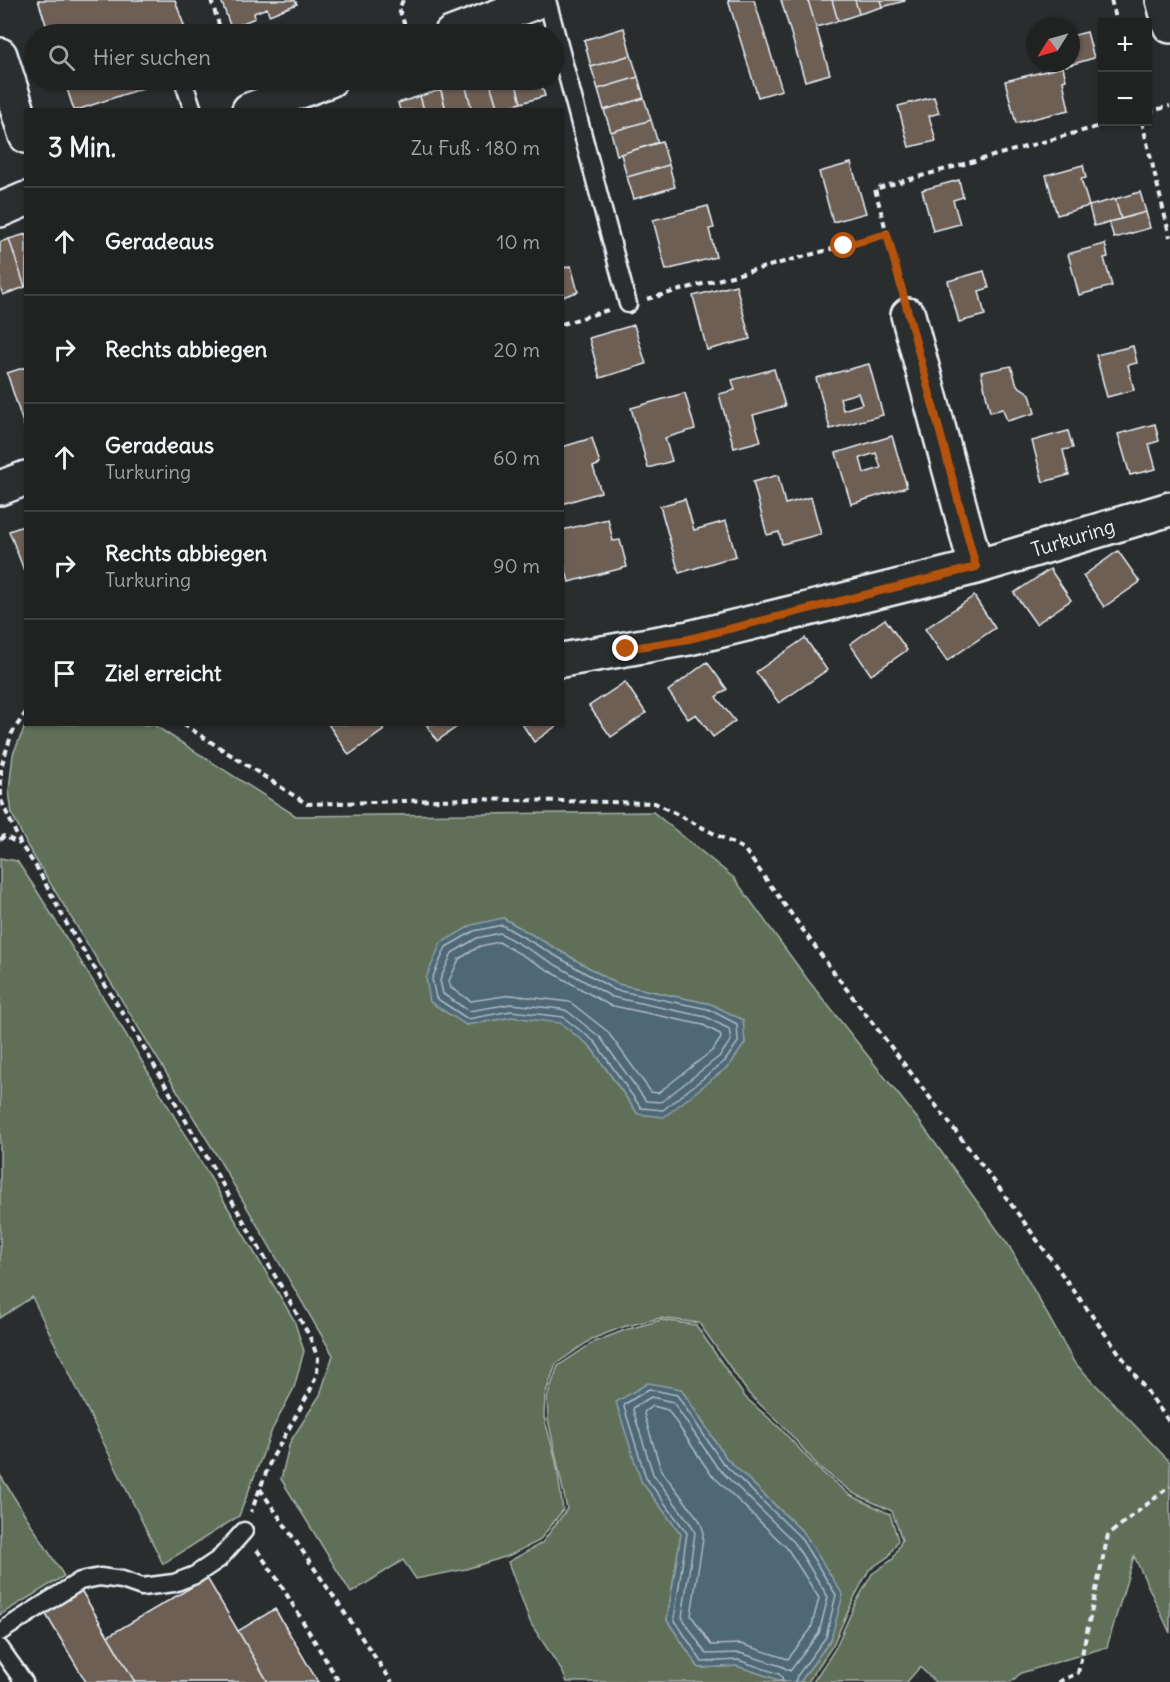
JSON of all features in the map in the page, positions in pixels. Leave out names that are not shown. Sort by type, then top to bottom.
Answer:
[{"type":"street","points":[[480,24],[536,0]]},
{"type":"street","points":[[1163,0],[1170,26]]},
{"type":"street","points":[[0,55],[24,130]]},
{"type":"street","points":[[254,108],[303,90]]},
{"type":"street","points":[[0,210],[24,200]]},
{"type":"street","points":[[908,315],[976,567]]},
{"type":"street","points":[[0,488],[24,479]]},
{"type":"street","name":"Turkuring","points":[[564,660],[689,639],[976,567],[1170,509]]},
{"type":"lane","points":[[547,0],[553,24]]},
{"type":"lane","points":[[564,64],[628,304]]},
{"type":"lane","points":[[186,90],[192,108]]},
{"type":"lane","points":[[0,1632],[80,1581],[100,1577],[142,1587],[174,1583],[195,1575],[219,1559],[244,1531]]},
{"type":"lane","points":[[0,1648],[24,1682]]},
{"type":"path","points":[[211,0],[219,24]]},
{"type":"path","points":[[403,0],[399,9],[404,24]]},
{"type":"path","points":[[1112,0],[1116,18]]},
{"type":"path","points":[[1152,111],[1170,106]]},
{"type":"path","points":[[908,315],[875,189],[1100,126]]},
{"type":"path","points":[[1143,126],[1170,237]]},
{"type":"path","points":[[564,323],[887,234]]},
{"type":"path","points":[[24,715],[12,733],[1,767],[1,800],[21,844],[203,1149],[309,1335],[318,1358],[317,1373],[310,1391],[271,1460],[244,1531],[278,1580],[339,1682]]},
{"type":"path","points":[[186,726],[307,804],[470,800],[655,803],[744,849],[835,974],[1000,1189],[1170,1423]]},
{"type":"path","points":[[0,840],[4,836],[21,844]]},
{"type":"path","points":[[1058,1682],[1078,1674],[1108,1535],[1170,1486]]},
{"type":"path","points":[[260,1488],[392,1682]]},
{"type":"green space","points":[[25,726],[156,726],[296,816],[653,812],[734,878],[808,980],[917,1118],[1009,1246],[1074,1362],[1170,1462],[1170,1633],[1134,1556],[1107,1647],[1021,1673],[1011,1682],[935,1682],[920,1667],[907,1682],[813,1682],[835,1649],[856,1602],[872,1574],[893,1559],[902,1540],[892,1511],[853,1493],[819,1467],[783,1426],[749,1394],[699,1323],[660,1318],[623,1327],[592,1339],[556,1364],[545,1395],[544,1417],[556,1461],[563,1510],[539,1541],[508,1556],[466,1569],[416,1579],[403,1560],[351,1593],[281,1479],[290,1442],[320,1395],[333,1355],[214,1151],[28,847],[12,814],[9,790],[13,754]],"holes":[[[503,918],[617,984],[711,1004],[742,1020],[745,1043],[638,1114],[590,1046],[560,1022],[512,1017],[466,1025]]]},
{"type":"green space","points":[[0,858],[17,861],[127,1036],[294,1320],[304,1351],[294,1388],[272,1430],[239,1516],[163,1564],[32,1297],[0,1318]]},
{"type":"green space","points":[[661,1320],[696,1325],[745,1397],[780,1428],[817,1468],[850,1495],[890,1514],[898,1540],[889,1556],[869,1570],[833,1645],[808,1682],[800,1682],[831,1639],[804,1533],[726,1458],[681,1389],[641,1481],[681,1534],[667,1620],[699,1668],[737,1666],[785,1682],[567,1682],[531,1624],[508,1562],[542,1543],[567,1509],[548,1419],[547,1397],[558,1366],[594,1342]]},
{"type":"green space","points":[[0,1475],[64,1576],[0,1615]]},
{"type":"water","points":[[503,918],[617,984],[711,1004],[743,1020],[745,1043],[730,1065],[664,1117],[638,1114],[590,1046],[560,1023],[512,1017],[466,1025],[430,1002],[426,978],[441,943],[472,925]]},
{"type":"water","points":[[648,1383],[681,1389],[726,1458],[804,1533],[843,1595],[831,1639],[800,1682],[785,1682],[737,1666],[699,1668],[667,1620],[681,1534],[641,1481],[616,1402]]},
{"type":"building","points":[[38,0],[175,0],[183,24],[46,24]]},
{"type":"building","points":[[221,0],[295,0],[297,4],[269,15],[267,8],[254,13],[255,18],[241,24],[230,24]]},
{"type":"building","points":[[728,0],[754,0],[782,90],[758,97]]},
{"type":"building","points":[[781,0],[808,0],[830,74],[805,81]]},
{"type":"building","points":[[808,0],[832,0],[838,21],[816,27]]},
{"type":"building","points":[[832,0],[855,0],[859,14],[838,21]]},
{"type":"building","points":[[855,0],[880,0],[882,7],[859,14]]},
{"type":"building","points":[[880,0],[905,0],[905,1],[882,7]]},
{"type":"building","points":[[624,28],[631,55],[591,67],[584,40]]},
{"type":"building","points":[[1087,32],[1094,58],[1080,62],[1080,34]]},
{"type":"building","points":[[631,55],[638,77],[598,89],[591,67]]},
{"type":"building","points":[[1042,72],[1064,72],[1066,80],[1063,81],[1069,110],[1016,123],[1005,81]]},
{"type":"building","points":[[638,77],[644,98],[604,110],[598,89]]},
{"type":"building","points":[[67,90],[137,90],[83,108],[73,108]]},
{"type":"building","points":[[441,90],[467,90],[471,108],[445,108]]},
{"type":"building","points":[[441,90],[446,108],[423,108],[420,96]]},
{"type":"building","points":[[467,90],[492,90],[497,108],[471,108]]},
{"type":"building","points":[[492,90],[518,90],[521,103],[497,108]]},
{"type":"building","points":[[518,90],[543,90],[545,96],[521,103]]},
{"type":"building","points":[[420,96],[423,108],[399,108],[398,103]]},
{"type":"building","points":[[934,97],[939,113],[929,116],[936,141],[909,147],[898,106]]},
{"type":"building","points":[[644,98],[651,120],[611,132],[604,110]]},
{"type":"building","points":[[651,120],[658,143],[617,155],[611,132]]},
{"type":"building","points":[[662,141],[669,165],[627,177],[621,154]]},
{"type":"building","points":[[851,163],[866,213],[833,222],[819,172]]},
{"type":"building","points":[[669,165],[675,187],[634,199],[627,177]]},
{"type":"building","points":[[1083,165],[1086,178],[1081,179],[1089,206],[1057,215],[1046,175]]},
{"type":"building","points":[[959,180],[963,197],[953,200],[960,224],[933,231],[922,190]]},
{"type":"building","points":[[1140,192],[1146,212],[1121,219],[1115,199]]},
{"type":"building","points":[[1115,199],[1121,219],[1094,226],[1089,206]]},
{"type":"building","points":[[708,206],[714,228],[709,229],[716,257],[666,270],[653,220]]},
{"type":"building","points":[[1146,212],[1150,228],[1114,238],[1109,222]]},
{"type":"building","points":[[24,235],[24,284],[9,239]]},
{"type":"building","points":[[9,239],[24,284],[24,287],[3,295],[0,286],[0,242]]},
{"type":"building","points":[[1105,244],[1108,257],[1104,258],[1112,286],[1079,295],[1068,254]]},
{"type":"building","points":[[571,266],[578,292],[564,296],[564,268]]},
{"type":"building","points":[[984,271],[989,288],[979,291],[985,315],[959,322],[948,281]]},
{"type":"building","points":[[736,285],[750,339],[707,350],[693,296]]},
{"type":"building","points":[[634,325],[646,364],[600,378],[589,338]]},
{"type":"building","points":[[1133,346],[1137,363],[1128,365],[1134,390],[1107,397],[1096,355]]},
{"type":"building","points":[[869,364],[883,415],[830,429],[816,378]],"holes":[[[858,393],[862,404],[843,410],[840,398]]]},
{"type":"building","points":[[1011,366],[1017,385],[1030,394],[1035,413],[1007,421],[1003,409],[990,412],[981,372]]},
{"type":"building","points":[[24,368],[24,426],[7,373]]},
{"type":"building","points":[[774,369],[785,406],[753,415],[761,441],[734,448],[719,394],[735,390],[732,380]]},
{"type":"building","points":[[685,393],[695,429],[665,438],[672,461],[648,468],[631,408]]},
{"type":"building","points":[[1155,424],[1159,441],[1149,444],[1156,469],[1130,475],[1118,434]]},
{"type":"building","points":[[1068,431],[1073,448],[1063,450],[1069,475],[1043,482],[1032,441]]},
{"type":"building","points":[[892,436],[907,487],[851,504],[836,453]],"holes":[[[876,453],[881,468],[864,473],[860,458]]]},
{"type":"building","points":[[592,438],[600,464],[593,467],[601,492],[564,503],[564,446]]},
{"type":"building","points":[[778,475],[785,504],[811,497],[821,534],[782,544],[779,532],[767,535],[753,482]]},
{"type":"building","points":[[685,499],[694,530],[726,521],[736,556],[679,573],[660,506]]},
{"type":"building","points":[[608,519],[613,541],[620,540],[627,567],[569,582],[564,564],[564,530]]},
{"type":"building","points":[[24,526],[24,570],[9,531]]},
{"type":"building","points":[[1118,551],[1140,582],[1104,607],[1083,576]]},
{"type":"building","points":[[1050,569],[1071,600],[1036,624],[1014,593]]},
{"type":"building","points":[[974,596],[995,628],[947,661],[925,629]]},
{"type":"building","points":[[885,619],[907,650],[871,675],[850,644]]},
{"type":"building","points":[[805,638],[827,670],[779,703],[756,672]]},
{"type":"building","points":[[707,662],[727,689],[716,697],[735,721],[713,737],[696,714],[688,719],[668,691]]},
{"type":"building","points":[[625,682],[646,713],[611,737],[589,706]]},
{"type":"building","points":[[329,726],[381,726],[384,730],[349,755]]},
{"type":"building","points":[[427,726],[458,726],[437,741]]},
{"type":"building","points":[[523,726],[556,726],[534,742]]},
{"type":"building","points":[[207,1578],[268,1682],[135,1682],[108,1636]]},
{"type":"building","points":[[81,1590],[135,1682],[86,1682],[44,1611]]},
{"type":"building","points":[[275,1609],[318,1682],[268,1682],[238,1631]]},
{"type":"route","points":[[626,649],[689,639],[976,567],[887,234],[844,246]]}]
